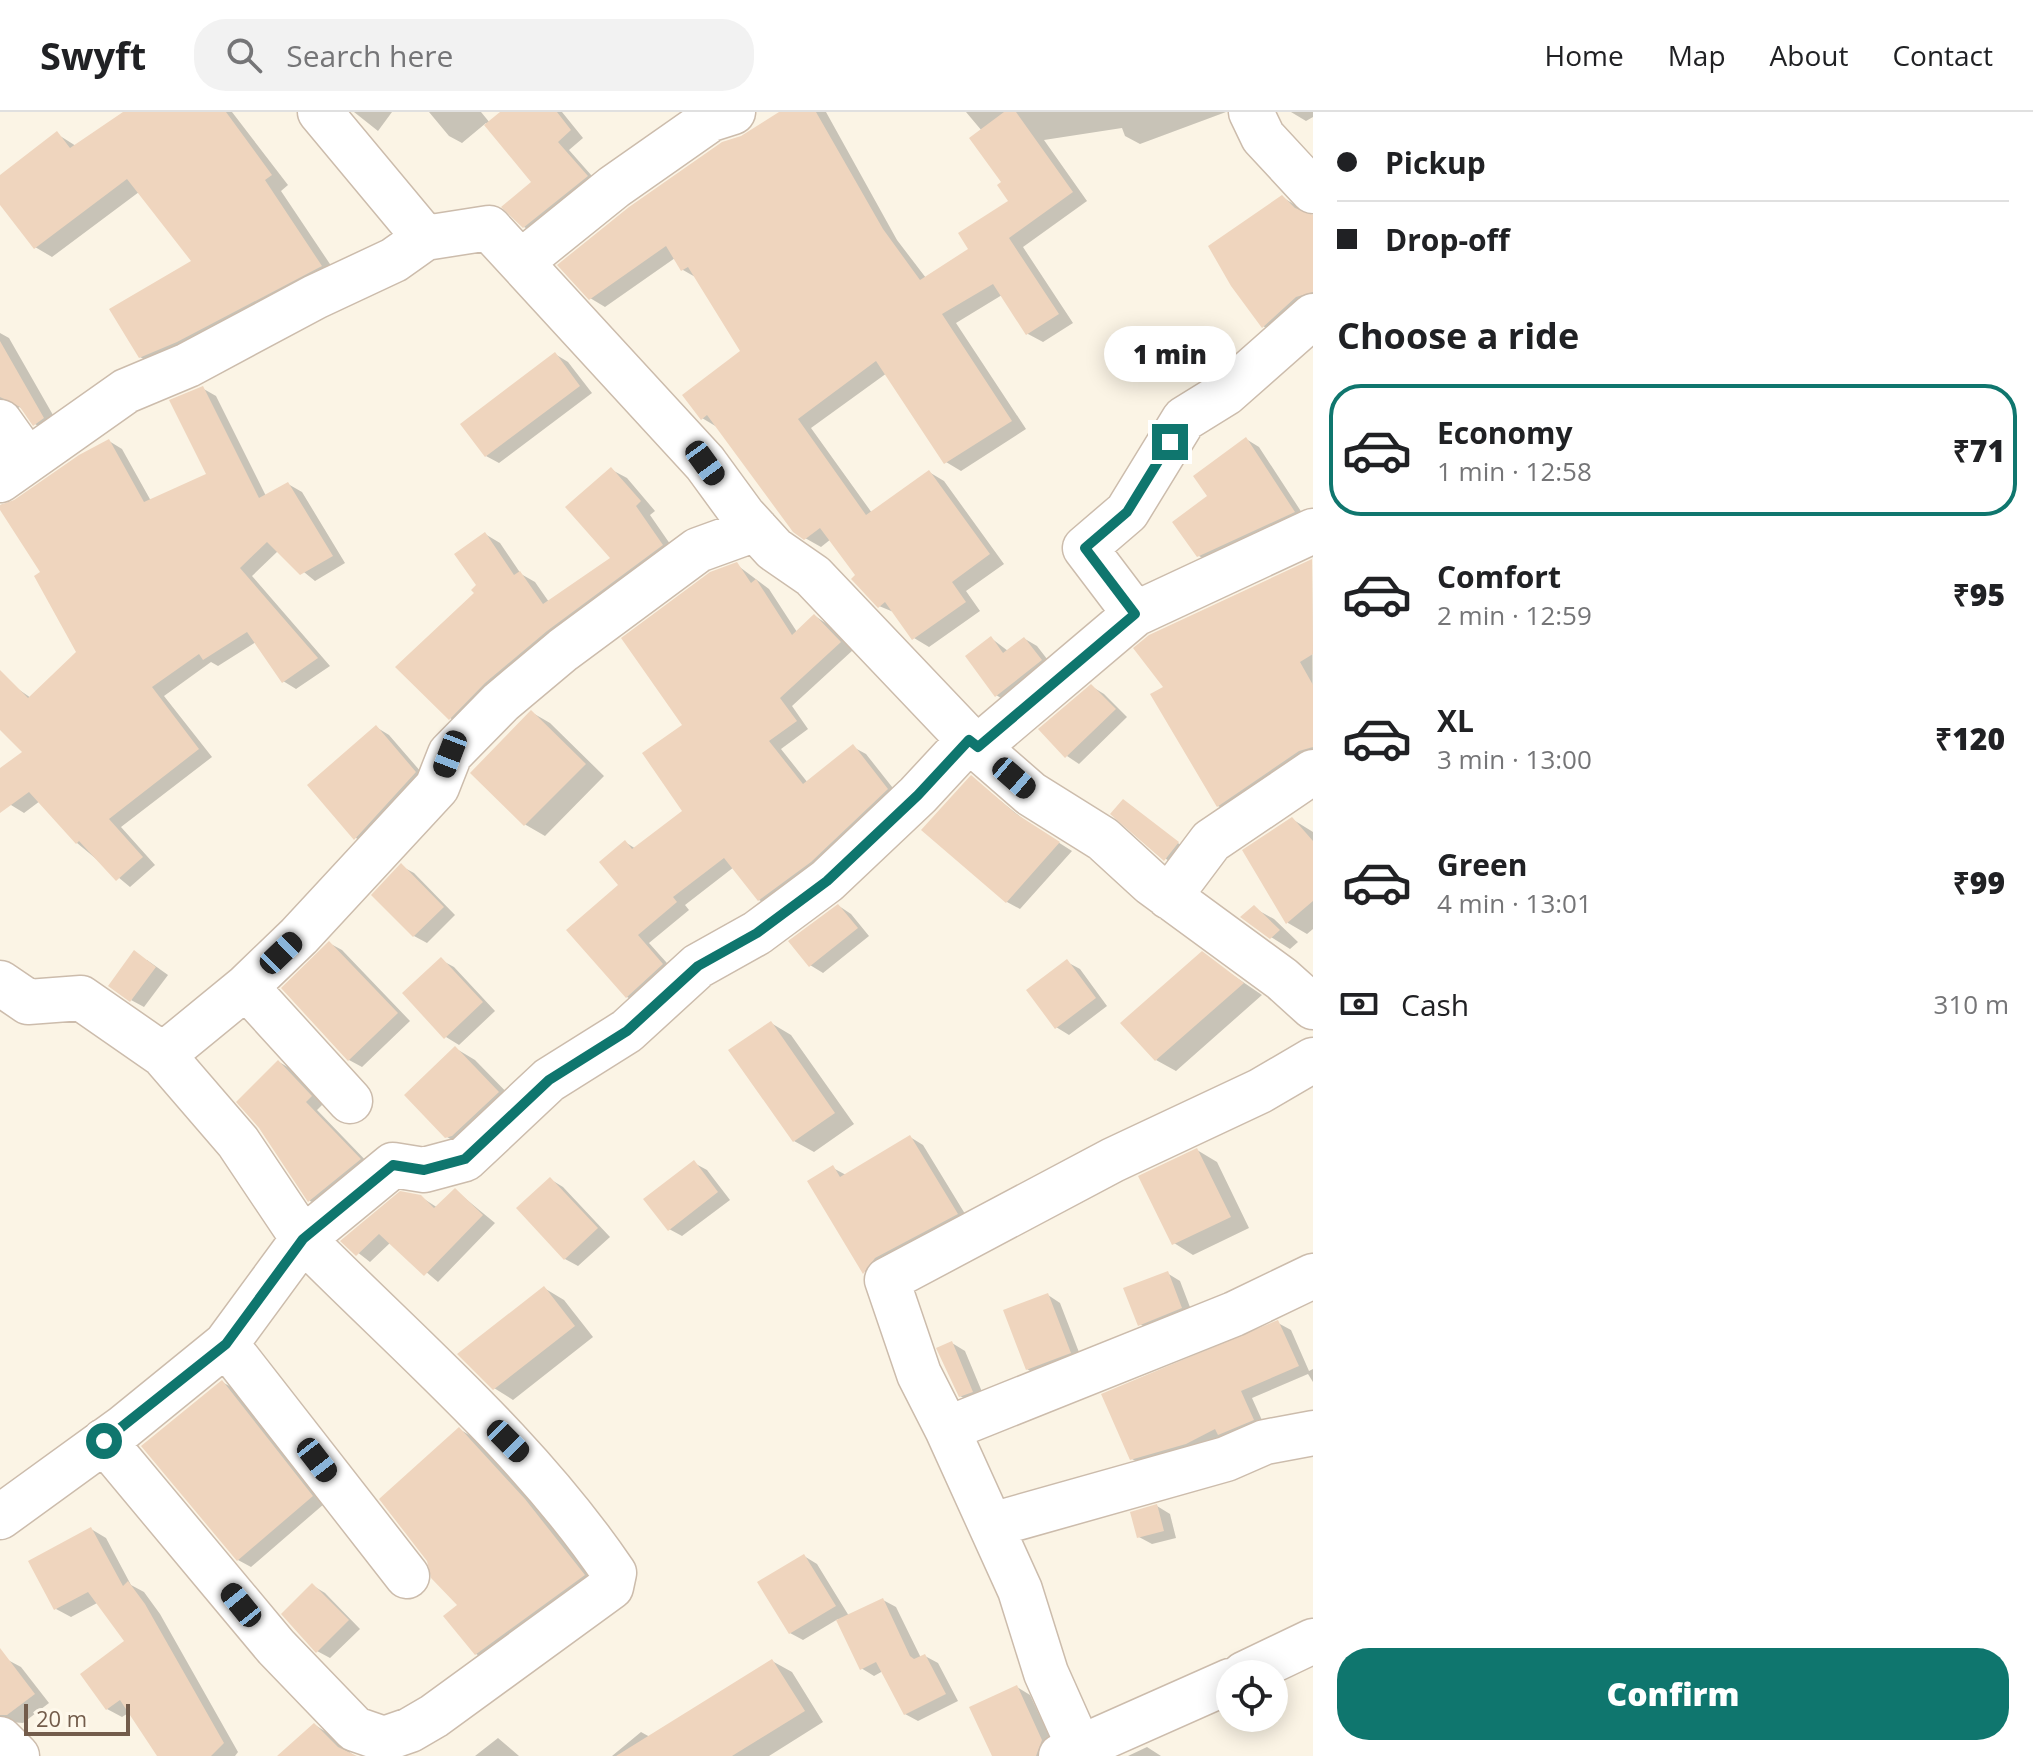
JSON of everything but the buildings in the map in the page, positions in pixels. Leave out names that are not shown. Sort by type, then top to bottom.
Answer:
[{"type":"street","points":[[320,112],[425,238]]},
{"type":"street","points":[[521,262],[614,187],[711,119],[733,112]]},
{"type":"street","points":[[1251,112],[1263,137],[1313,191]]},
{"type":"street","points":[[0,422],[13,470],[126,391],[188,365],[315,297],[394,260],[425,238],[489,228],[705,463],[774,549],[813,576],[973,744],[1031,794],[1103,839],[1169,897],[1282,979],[1313,1007]]},
{"type":"street","points":[[1135,614],[1085,548],[1127,512],[1184,419],[1226,393],[1313,316]]},
{"type":"street","points":[[163,1055],[246,987],[299,936],[437,787],[450,754],[501,702],[563,650],[698,550],[756,529]]},
{"type":"street","points":[[0,1517],[104,1441],[226,1344],[303,1239],[393,1165],[424,1170],[465,1159],[549,1080],[627,1031],[698,966],[757,933],[827,881],[973,744],[1135,614],[1313,531]]},
{"type":"street","points":[[1169,897],[1211,841],[1313,772]]},
{"type":"street","points":[[0,983],[28,1002],[81,998],[163,1055],[238,1142],[303,1239],[530,1463],[576,1516],[614,1573],[611,1587],[434,1716],[410,1730],[384,1739],[355,1729],[276,1647],[104,1441]]},
{"type":"street","points":[[246,987],[350,1101]]},
{"type":"street","points":[[1216,1687],[1070,1752],[1020,1590],[919,1374],[887,1280],[1113,1160],[1260,1091],[1313,1060]]},
{"type":"street","points":[[947,1429],[1234,1314],[1313,1276]]},
{"type":"street","points":[[226,1344],[407,1576]]},
{"type":"street","points":[[992,1525],[1226,1459],[1265,1442],[1313,1433]]},
{"type":"street","points":[[1273,1660],[1313,1641]]},
{"type":"street","points":[[0,1739],[17,1756]]},
{"type":"route","points":[[104,1441],[226,1344],[303,1239],[393,1165],[424,1170],[465,1159],[549,1080],[627,1031],[698,966],[757,933],[827,881],[918,795],[969,740],[978,747],[1135,614],[1085,548],[1127,512],[1170,442]]}]
